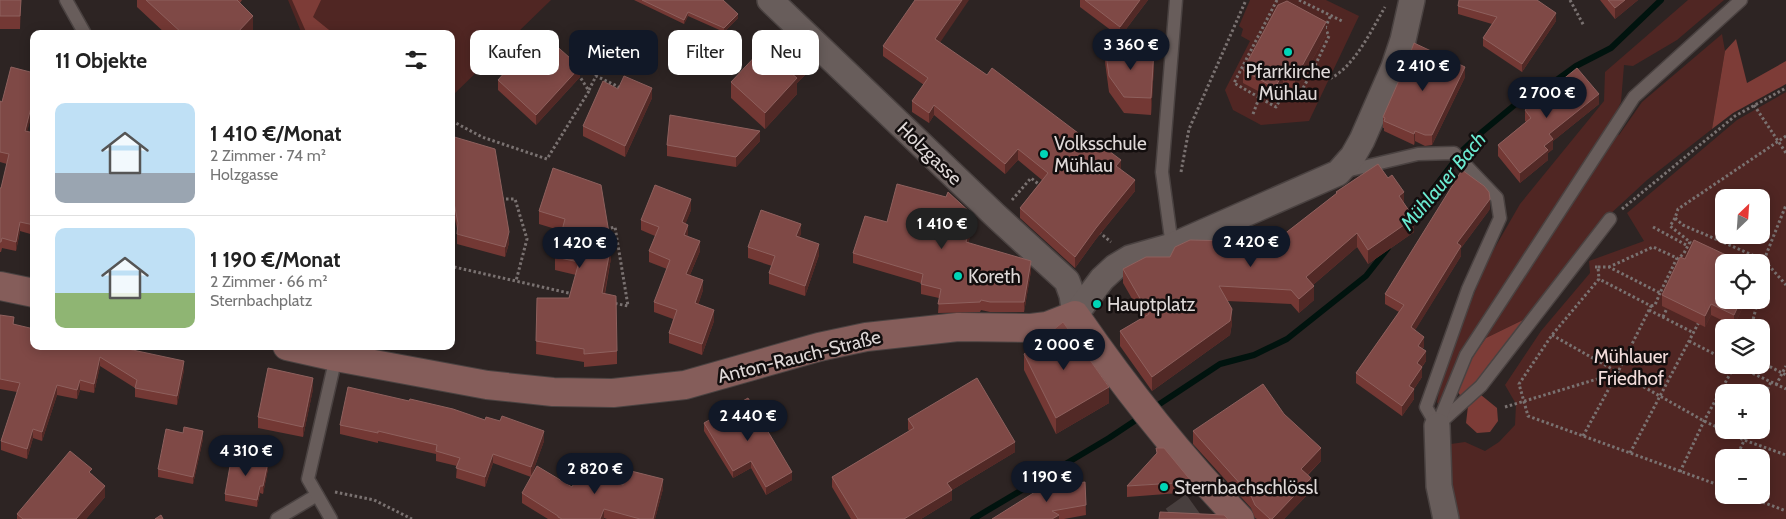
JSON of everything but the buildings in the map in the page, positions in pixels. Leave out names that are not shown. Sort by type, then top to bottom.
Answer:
[{"type":"main road","points":[[0,286],[30,292]]},
{"type":"main road","name":"Anton-Rauch-Straße","points":[[305,350],[487,385],[562,393],[613,393],[685,384],[866,336],[958,327],[1031,328],[1047,326],[1075,315]]},
{"type":"main road","points":[[1075,315],[1164,436],[1240,519]]},
{"type":"street","name":"Holzgasse","points":[[770,0],[997,217],[1067,281],[1072,295],[1075,315]]},
{"type":"street","points":[[1075,315],[1102,279],[1115,266],[1130,258],[1172,246],[1338,173],[1353,156],[1362,140],[1394,66],[1403,40],[1412,0]]},
{"type":"street","points":[[1436,426],[1439,486],[1446,519]]},
{"type":"lane","points":[[66,0],[83,30]]},
{"type":"lane","points":[[1172,246],[1162,172],[1176,0]]},
{"type":"lane","points":[[1436,426],[1466,355],[1634,97],[1741,0]]},
{"type":"lane","points":[[1338,173],[1418,154],[1454,153],[1497,198],[1500,218],[1468,288],[1426,407],[1436,426]]},
{"type":"lane","points":[[1436,426],[1481,386],[1610,219]]},
{"type":"lane","points":[[331,519],[308,479],[336,357]]},
{"type":"lane","points":[[277,519],[315,491]]},
{"type":"path","points":[[1181,174],[1190,129],[1246,0]]},
{"type":"path","points":[[1299,0],[1342,21]]},
{"type":"path","points":[[1313,70],[1329,79],[1338,75],[1356,56],[1390,0]]},
{"type":"path","points":[[1570,0],[1584,26]]},
{"type":"path","points":[[1283,7],[1276,2],[1234,83],[1276,107],[1284,93],[1297,99],[1313,70],[1329,36],[1325,28],[1317,24]]},
{"type":"path","points":[[1325,28],[1331,16]]},
{"type":"path","points":[[455,123],[482,137],[547,159],[589,91],[596,76],[618,87],[614,98]]},
{"type":"path","points":[[580,77],[589,91]]},
{"type":"path","points":[[1610,219],[1735,116],[1786,88]]},
{"type":"path","points":[[1253,114],[1261,93]]},
{"type":"path","points":[[1754,105],[1786,153]]},
{"type":"path","points":[[1583,436],[1651,306],[1655,305],[1677,258],[1684,253],[1690,242],[1670,226],[1675,218],[1675,213],[1678,209],[1786,136]]},
{"type":"path","points":[[997,217],[1031,178],[1047,190]]},
{"type":"path","points":[[502,199],[514,199],[527,239],[516,281]]},
{"type":"path","points":[[1766,254],[1786,205]]},
{"type":"path","points":[[1675,218],[1683,225],[1750,254]]},
{"type":"path","points":[[606,229],[615,227],[628,306],[609,302]]},
{"type":"path","points":[[1092,227],[1130,258]]},
{"type":"path","points":[[1652,228],[1688,246]]},
{"type":"path","points":[[1598,267],[1608,267],[1653,247],[1682,261]]},
{"type":"path","points":[[455,267],[581,296]]},
{"type":"path","points":[[1608,267],[1660,293]]},
{"type":"path","points":[[1770,267],[1786,285]]},
{"type":"path","points":[[1651,306],[1599,279],[1552,335],[1519,384],[1528,416],[1715,483]]},
{"type":"path","points":[[1663,317],[1668,306]]},
{"type":"path","points":[[1649,310],[1694,333]]},
{"type":"path","points":[[1630,453],[1699,322]]},
{"type":"path","points":[[1552,335],[1704,421],[1744,440],[1786,455]]},
{"type":"path","points":[[1689,341],[1715,354]]},
{"type":"path","points":[[1776,385],[1784,374],[1786,366]]},
{"type":"path","points":[[1770,367],[1784,374]]},
{"type":"path","points":[[1505,407],[1618,372]]},
{"type":"path","points":[[1680,472],[1704,421],[1730,374]]},
{"type":"path","points":[[1755,374],[1786,389]]},
{"type":"path","points":[[1740,449],[1744,440]]},
{"type":"path","points":[[315,491],[374,500],[412,519]]},
{"type":"path","points":[[1768,504],[1786,511]]},
{"type":"green space","points":[[288,0],[551,0],[520,30],[470,30],[470,75],[474,75],[455,93],[455,30],[300,30]]},
{"type":"green space","points":[[1250,0],[1326,0],[1359,16],[1309,121],[1261,125],[1233,110],[1225,90],[1250,41],[1241,36],[1243,29],[1239,26]]},
{"type":"green space","points":[[1688,0],[1724,0],[1677,40],[1633,66],[1624,65],[1621,102],[1608,129],[1619,135],[1642,102],[1722,34],[1725,51],[1712,129],[1647,180],[1607,217],[1525,319],[1486,338],[1471,359],[1463,354],[1439,406],[1437,402],[1442,377],[1486,263],[1520,204],[1604,101],[1605,72]]},
{"type":"green space","name":"Mühlauer Friedhof","points":[[1786,92],[1786,519],[1453,519],[1445,460],[1451,444],[1465,442],[1485,451],[1499,442],[1515,425],[1516,404],[1505,385],[1541,331],[1590,273],[1589,261],[1644,241],[1627,213],[1737,120]]},
{"type":"shaded area","points":[[292,0],[321,0],[313,17],[329,30],[305,30]]},
{"type":"shaded area","points":[[1736,39],[1747,83],[1786,61],[1786,84],[1733,113],[1712,129],[1725,51]]},
{"type":"shaded area","points":[[1525,319],[1486,368],[1481,395],[1497,408],[1498,421],[1490,432],[1477,433],[1466,423],[1468,406],[1457,391],[1471,359],[1486,338]]},
{"type":"waterway","name":"Mühlauer Bach","points":[[1408,222],[1463,150],[1482,132],[1517,103],[1547,87],[1576,66],[1611,48],[1661,0]]},
{"type":"waterway","name":"Mühlauer Bach","points":[[1152,409],[1220,364],[1254,355],[1287,339],[1366,276],[1388,248]]},
{"type":"waterway","name":"Mühlauer Bach","points":[[973,519],[1109,438],[1142,416]]},
{"type":"tunnel","points":[[1173,519],[1212,491]]},
{"type":"place","name":"Pfarrkirche Mühlau","points":[[1288,52]]},
{"type":"place","name":"Volksschule Mühlau","points":[[1044,154]]},
{"type":"place","name":"Koreth","points":[[958,276]]},
{"type":"place","name":"Hauptplatz","points":[[1097,304]]},
{"type":"place","name":"Sternbachschlössl","points":[[1164,487]]}]
